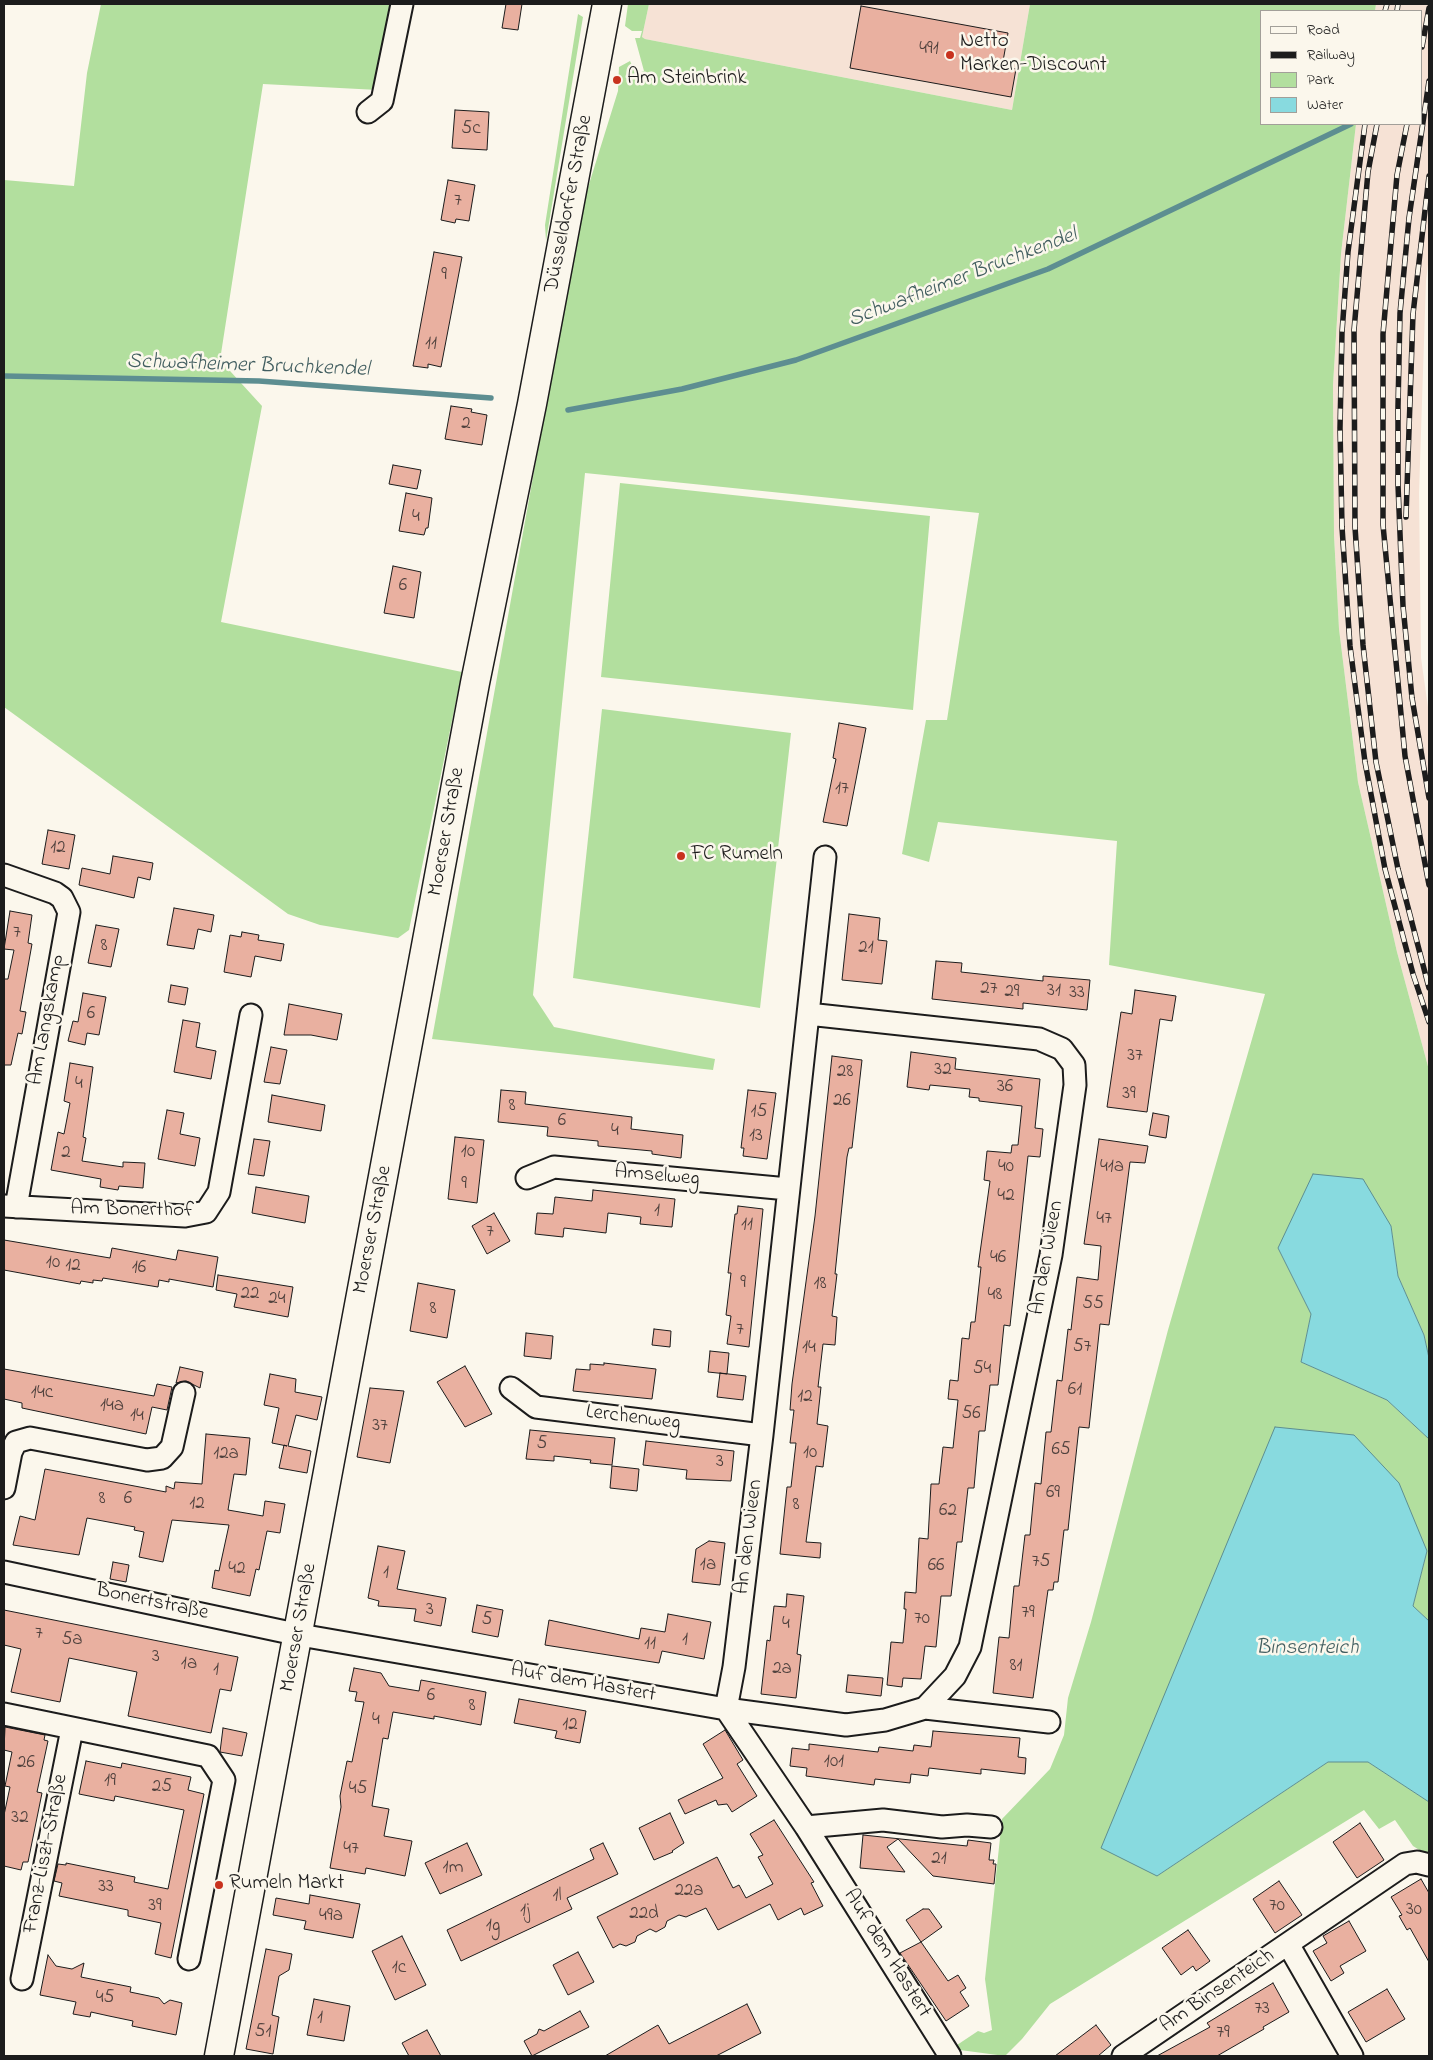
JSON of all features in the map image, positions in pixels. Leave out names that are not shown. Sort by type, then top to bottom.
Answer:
[{"type":"main road","name":"Düsseldorfer Straße","points":[[532,404],[607,4]]},
{"type":"main road","name":"Moerser Straße","points":[[220,2056],[474,693],[532,404]]},
{"type":"street","points":[[368,112],[382,100],[402,4]]},
{"type":"street","name":"An den Wieen","points":[[825,857],[762,1435],[734,1667],[726,1710],[846,1725],[885,1720],[925,1708],[1049,1722]]},
{"type":"street","name":"Am Langskamp","points":[[4,875],[55,893],[62,898],[69,917],[10,1206]]},
{"type":"street","name":"An den Wieen","points":[[808,1014],[1040,1040],[1062,1048],[1074,1065],[1075,1085],[1051,1254],[970,1647],[956,1676],[925,1708]]},
{"type":"street","name":"Am Bonerthof","points":[[10,1206],[185,1216],[206,1212],[219,1192],[250,1015]]},
{"type":"street","name":"Amselweg","points":[[527,1178],[554,1167],[788,1189]]},
{"type":"street","name":"Lerchenweg","points":[[511,1388],[536,1407],[762,1435]]},
{"type":"street","points":[[4,1488],[11,1452],[16,1442],[30,1438],[147,1460],[162,1458],[172,1447],[184,1393]]},
{"type":"street","name":"Bonertstraße","points":[[4,1572],[300,1634]]},
{"type":"street","name":"Auf dem Hastert","points":[[300,1634],[726,1710],[806,1827],[950,2056]]},
{"type":"street","points":[[4,1714],[208,1756],[224,1780],[189,1959]]},
{"type":"street","name":"Franz-Liszt-Straße","points":[[22,1979],[72,1729]]},
{"type":"street","points":[[806,1827],[883,1820],[942,1827],[967,1825],[991,1827]]},
{"type":"street","name":"Am Binsenteich","points":[[1123,2056],[1405,1864],[1417,1862],[1429,1865]]},
{"type":"street","name":"Am Binsenteich","points":[[1288,1944],[1352,2056]]},
{"type":"shaded area","points":[[649,4],[1030,4],[1012,110],[645,39],[642,37]]},
{"type":"shaded area","points":[[1376,4],[1429,4],[1429,256],[1426,281],[1419,493],[1421,658],[1429,714],[1429,1070],[1397,952],[1358,782],[1339,629],[1334,534],[1333,385],[1341,254],[1356,125],[1423,125],[1423,10],[1375,10]]},
{"type":"green space","points":[[101,4],[395,4],[378,90],[263,84],[220,360],[262,406],[221,622],[462,672],[409,930],[398,938],[320,925],[288,914],[4,707],[4,180],[74,186],[87,73]]},
{"type":"green space","points":[[628,4],[649,4],[642,37],[645,39],[1012,110],[1030,4],[1376,4],[1375,10],[1260,10],[1260,125],[1356,125],[1341,254],[1333,385],[1334,535],[1339,629],[1358,782],[1397,952],[1429,1070],[1429,1358],[1424,1335],[1398,1276],[1391,1226],[1278,1248],[1311,1314],[1301,1362],[1387,1400],[1429,1439],[1429,1621],[1413,1606],[1427,1551],[1157,1876],[1328,1762],[1368,1762],[1429,1802],[1429,1856],[1413,1846],[1395,1820],[1379,1829],[1364,1810],[1050,2004],[1022,2039],[1005,2056],[960,2050],[957,2045],[978,2031],[984,2033],[992,2030],[985,1979],[1002,1819],[1050,1769],[1064,1735],[1068,1698],[1091,1622],[1168,1330],[1265,994],[1109,965],[1117,841],[938,822],[929,862],[902,854],[926,720],[947,720],[979,513],[585,473],[533,995],[554,1027],[715,1059],[713,1070],[432,1039],[581,210],[618,91],[619,67],[630,61],[636,74],[644,71],[635,38],[640,38],[642,31],[632,31],[625,26]]},
{"type":"green space","points":[[578,14],[583,17],[546,241],[545,225]]},
{"type":"green space","points":[[620,483],[930,516],[913,710],[601,677]]},
{"type":"green space","name":"FC Rumeln","points":[[602,709],[791,733],[760,1008],[573,978]]},
{"type":"water","points":[[1313,1174],[1363,1179],[1391,1226],[1398,1276],[1424,1335],[1429,1358],[1429,1439],[1387,1400],[1301,1362],[1311,1314],[1278,1248]]},
{"type":"water","name":"Binsenteich","points":[[1275,1427],[1354,1435],[1399,1483],[1427,1551],[1413,1606],[1429,1621],[1429,1802],[1368,1762],[1328,1762],[1157,1876],[1101,1848]]},
{"type":"building","points":[[506,4],[522,4],[518,30],[502,28]]},
{"type":"building","points":[[861,6],[1008,33],[1002,67],[1016,69],[1011,97],[850,68]]},
{"type":"building","points":[[455,110],[489,112],[487,150],[452,148]]},
{"type":"building","points":[[448,180],[475,185],[469,221],[456,219],[455,223],[441,220]]},
{"type":"building","points":[[434,252],[462,257],[441,367],[428,364],[428,368],[413,366]]},
{"type":"building","points":[[451,406],[472,409],[471,412],[487,415],[482,445],[445,439]]},
{"type":"building","points":[[393,465],[421,470],[417,489],[389,484]]},
{"type":"building","points":[[406,493],[432,498],[428,528],[426,528],[424,535],[399,531]]},
{"type":"building","points":[[393,566],[421,572],[414,618],[384,613]]},
{"type":"building","points":[[839,723],[866,728],[847,826],[823,822],[836,759],[833,758]]},
{"type":"building","points":[[48,830],[75,835],[69,869],[42,864]]},
{"type":"building","points":[[113,856],[153,863],[150,880],[138,877],[134,898],[79,885],[82,868],[110,874]]},
{"type":"building","points":[[174,908],[214,915],[211,932],[198,929],[194,949],[167,945]]},
{"type":"building","points":[[10,911],[32,915],[28,943],[32,944],[20,1011],[26,1012],[22,1034],[18,1033],[11,1065],[4,1065],[4,979],[8,979],[14,950],[4,949]]},
{"type":"building","points":[[849,914],[880,918],[878,940],[887,941],[882,984],[842,980]]},
{"type":"building","points":[[96,925],[119,929],[111,967],[88,963]]},
{"type":"building","points":[[242,932],[259,935],[258,940],[284,944],[281,961],[255,956],[251,977],[224,972],[230,935],[241,937]]},
{"type":"building","points":[[936,961],[962,963],[961,972],[1043,981],[1043,976],[1090,980],[1087,1010],[1023,1003],[1023,1009],[932,999]]},
{"type":"building","points":[[171,985],[188,988],[185,1005],[168,1002]]},
{"type":"building","points":[[1135,990],[1176,996],[1172,1021],[1160,1019],[1147,1112],[1107,1107],[1121,1012],[1132,1014]]},
{"type":"building","points":[[83,993],[106,997],[99,1035],[87,1033],[85,1045],[68,1041],[73,1021],[78,1022]]},
{"type":"building","points":[[289,1004],[342,1014],[337,1040],[311,1035],[284,1035]]},
{"type":"building","points":[[183,1020],[200,1023],[196,1047],[216,1051],[211,1079],[174,1072]]},
{"type":"building","points":[[271,1047],[287,1050],[280,1084],[264,1082]]},
{"type":"building","points":[[911,1052],[956,1058],[955,1069],[1040,1079],[1035,1128],[1043,1129],[1040,1157],[1028,1156],[1010,1326],[1004,1325],[998,1385],[990,1385],[985,1431],[979,1431],[974,1488],[968,1488],[962,1542],[957,1542],[951,1596],[941,1596],[936,1647],[925,1646],[921,1679],[903,1678],[902,1687],[887,1685],[891,1642],[903,1643],[906,1609],[904,1609],[905,1592],[916,1593],[919,1538],[928,1539],[931,1484],[939,1484],[943,1447],[953,1448],[958,1400],[948,1399],[950,1380],[958,1381],[962,1338],[969,1339],[971,1322],[975,1322],[981,1267],[978,1267],[990,1181],[984,1180],[987,1151],[1011,1153],[1012,1145],[1018,1145],[1022,1106],[979,1101],[979,1098],[969,1097],[970,1089],[930,1085],[929,1090],[907,1087]]},
{"type":"building","points":[[832,1056],[862,1060],[852,1148],[849,1148],[847,1157],[835,1274],[837,1274],[832,1316],[837,1317],[835,1345],[823,1344],[818,1387],[821,1387],[817,1424],[828,1426],[823,1467],[816,1466],[806,1542],[821,1543],[820,1558],[780,1554],[787,1487],[791,1487],[796,1443],[790,1443],[794,1410],[790,1410],[792,1384],[815,1216]]},
{"type":"building","points":[[70,1063],[93,1067],[83,1137],[86,1138],[82,1161],[123,1167],[123,1162],[145,1163],[143,1188],[119,1186],[118,1190],[100,1187],[101,1179],[51,1170],[58,1132],[64,1134],[70,1103],[64,1101]]},
{"type":"building","points":[[501,1090],[526,1092],[525,1104],[632,1117],[631,1129],[683,1135],[681,1158],[652,1154],[652,1151],[598,1146],[598,1141],[547,1136],[548,1127],[498,1122]]},
{"type":"building","points":[[748,1090],[776,1093],[767,1159],[743,1156],[744,1148],[741,1148]]},
{"type":"building","points":[[272,1095],[325,1105],[321,1131],[268,1122]]},
{"type":"building","points":[[167,1110],[184,1113],[180,1134],[200,1138],[195,1166],[158,1159]]},
{"type":"building","points":[[1153,1113],[1169,1116],[1166,1138],[1149,1135]]},
{"type":"building","points":[[455,1137],[484,1140],[477,1203],[448,1199]]},
{"type":"building","points":[[254,1139],[270,1141],[264,1176],[248,1174]]},
{"type":"building","points":[[1099,1139],[1148,1146],[1145,1163],[1130,1162],[1109,1325],[1100,1324],[1089,1428],[1079,1427],[1068,1530],[1064,1530],[1058,1582],[1054,1582],[1053,1590],[1048,1590],[1033,1698],[993,1693],[999,1637],[1009,1638],[1014,1586],[1019,1586],[1025,1535],[1030,1535],[1035,1483],[1041,1484],[1046,1432],[1051,1432],[1057,1380],[1062,1381],[1068,1329],[1071,1330],[1077,1277],[1098,1280],[1101,1246],[1084,1244]]},
{"type":"building","points":[[256,1187],[309,1196],[305,1223],[252,1213]]},
{"type":"building","points":[[593,1190],[675,1199],[672,1227],[640,1224],[641,1217],[608,1213],[606,1233],[564,1228],[563,1237],[535,1234],[537,1213],[553,1214],[555,1197],[592,1201]]},
{"type":"building","points":[[738,1206],[763,1209],[749,1347],[727,1344],[731,1316],[726,1315],[731,1273],[728,1273],[735,1214],[737,1214]]},
{"type":"building","points":[[494,1213],[510,1241],[487,1254],[472,1226]]},
{"type":"building","points":[[4,1240],[110,1258],[112,1248],[176,1260],[178,1250],[218,1257],[213,1287],[169,1279],[169,1282],[159,1280],[158,1287],[103,1278],[102,1281],[93,1280],[93,1283],[81,1281],[80,1284],[4,1270]]},
{"type":"building","points":[[218,1275],[293,1287],[288,1317],[234,1307],[237,1294],[216,1290]]},
{"type":"building","points":[[418,1283],[455,1290],[447,1338],[410,1331]]},
{"type":"building","points":[[654,1329],[671,1331],[670,1347],[652,1345]]},
{"type":"building","points":[[526,1333],[553,1336],[551,1359],[524,1356]]},
{"type":"building","points":[[710,1351],[729,1353],[727,1374],[708,1372]]},
{"type":"building","points":[[604,1363],[656,1369],[652,1399],[573,1391],[576,1369],[590,1370],[590,1364],[604,1365]]},
{"type":"building","points":[[465,1366],[492,1414],[465,1427],[437,1382]]},
{"type":"building","points":[[180,1367],[203,1372],[200,1388],[186,1381],[176,1383]]},
{"type":"building","points":[[4,1369],[154,1396],[157,1384],[172,1387],[167,1410],[152,1407],[146,1434],[22,1408],[22,1403],[4,1399]]},
{"type":"building","points":[[720,1373],[746,1376],[743,1400],[717,1397]]},
{"type":"building","points":[[270,1374],[296,1379],[295,1392],[322,1397],[317,1420],[296,1415],[288,1446],[311,1451],[307,1473],[279,1468],[284,1445],[272,1443],[279,1408],[264,1405]]},
{"type":"building","points":[[370,1388],[404,1391],[390,1463],[357,1457]]},
{"type":"building","points":[[530,1430],[615,1438],[612,1465],[590,1463],[591,1460],[554,1456],[554,1461],[526,1459]]},
{"type":"building","points":[[206,1434],[250,1438],[246,1475],[234,1474],[228,1510],[263,1516],[265,1501],[285,1504],[280,1533],[267,1531],[259,1570],[256,1569],[250,1596],[212,1588],[215,1570],[219,1571],[229,1525],[172,1520],[163,1562],[139,1557],[144,1532],[134,1530],[135,1527],[87,1518],[79,1555],[13,1545],[20,1516],[35,1520],[45,1469],[166,1492],[166,1486],[174,1489],[175,1482],[202,1484]]},
{"type":"building","points":[[646,1441],[734,1451],[731,1481],[686,1479],[687,1470],[643,1465]]},
{"type":"building","points":[[612,1466],[639,1469],[637,1491],[610,1488]]},
{"type":"building","points":[[709,1541],[725,1543],[720,1585],[692,1582],[696,1549]]},
{"type":"building","points":[[378,1546],[405,1551],[397,1589],[446,1598],[441,1626],[414,1621],[416,1609],[378,1606],[379,1601],[368,1598]]},
{"type":"building","points":[[113,1562],[129,1565],[126,1582],[110,1579]]},
{"type":"building","points":[[787,1594],[804,1596],[797,1654],[801,1655],[796,1698],[761,1694],[767,1640],[770,1641],[774,1606],[786,1607]]},
{"type":"building","points":[[477,1605],[503,1610],[498,1637],[472,1632]]},
{"type":"building","points":[[4,1610],[238,1657],[231,1691],[220,1689],[211,1733],[128,1716],[137,1672],[69,1658],[60,1702],[11,1692],[21,1649],[4,1645]]},
{"type":"building","points":[[668,1614],[711,1622],[704,1659],[662,1651],[659,1663],[545,1645],[549,1620],[639,1639],[641,1628],[665,1632]]},
{"type":"building","points":[[354,1668],[381,1673],[389,1686],[419,1691],[421,1680],[486,1692],[481,1725],[434,1716],[434,1719],[393,1712],[388,1739],[383,1738],[372,1806],[389,1809],[384,1836],[412,1841],[405,1876],[366,1868],[365,1874],[330,1868],[347,1761],[352,1762],[364,1702],[355,1701],[357,1692],[349,1691]]},
{"type":"building","points":[[848,1675],[883,1678],[881,1696],[846,1692]]},
{"type":"building","points":[[519,1699],[586,1711],[580,1743],[555,1738],[557,1731],[514,1723]]},
{"type":"building","points":[[5,1727],[45,1735],[44,1740],[48,1741],[37,1792],[42,1793],[28,1862],[23,1862],[21,1870],[4,1866],[4,1815],[10,1787],[5,1786],[12,1752],[4,1750]]},
{"type":"building","points":[[223,1728],[247,1733],[242,1756],[220,1752]]},
{"type":"building","points":[[725,1730],[743,1760],[737,1764],[757,1796],[732,1812],[727,1804],[718,1805],[716,1800],[685,1814],[678,1800],[723,1778],[703,1744]]},
{"type":"building","points":[[933,1731],[1020,1738],[1018,1757],[1026,1758],[1025,1774],[981,1769],[981,1774],[929,1768],[928,1776],[911,1774],[910,1783],[875,1779],[874,1785],[806,1776],[807,1768],[790,1766],[792,1748],[809,1750],[809,1744],[878,1752],[879,1747],[913,1751],[914,1745],[931,1747]]},
{"type":"building","points":[[86,1761],[121,1768],[122,1763],[191,1777],[188,1790],[204,1794],[171,1958],[155,1954],[161,1923],[128,1916],[128,1910],[59,1896],[62,1883],[54,1881],[58,1864],[66,1865],[66,1863],[135,1877],[134,1882],[168,1889],[184,1810],[115,1796],[114,1801],[79,1794]]},
{"type":"building","points":[[670,1813],[684,1843],[673,1852],[654,1860],[639,1828]]},
{"type":"building","points":[[774,1820],[814,1882],[811,1883],[823,1906],[804,1915],[801,1908],[778,1920],[770,1904],[718,1930],[706,1908],[686,1917],[679,1915],[667,1921],[665,1927],[656,1932],[650,1929],[637,1936],[635,1942],[626,1946],[620,1944],[613,1948],[597,1917],[717,1857],[733,1888],[739,1885],[746,1898],[773,1884],[758,1857],[763,1855],[750,1834]]},
{"type":"building","points":[[1360,1823],[1384,1860],[1357,1878],[1333,1842]]},
{"type":"building","points":[[863,1835],[967,1846],[968,1840],[991,1843],[989,1860],[994,1860],[993,1864],[996,1864],[994,1884],[933,1876],[898,1839],[887,1847],[905,1872],[860,1868]]},
{"type":"building","points":[[467,1843],[482,1875],[440,1894],[425,1863]]},
{"type":"building","points":[[603,1843],[618,1874],[567,1898],[572,1909],[461,1961],[447,1930],[594,1859],[590,1849]]},
{"type":"building","points":[[1421,1879],[1429,1893],[1429,1962],[1410,1928],[1407,1930],[1399,1916],[1402,1915],[1391,1897]]},
{"type":"building","points":[[1279,1881],[1302,1915],[1275,1933],[1253,1899]]},
{"type":"building","points":[[310,1895],[360,1904],[353,1938],[304,1929],[306,1921],[273,1915],[276,1898],[309,1904]]},
{"type":"building","points":[[923,1909],[929,1909],[942,1927],[921,1942],[906,1920]]},
{"type":"building","points":[[1349,1921],[1366,1951],[1340,1966],[1344,1973],[1331,1981],[1313,1951],[1327,1943],[1323,1936]]},
{"type":"building","points":[[1188,1930],[1210,1961],[1196,1971],[1193,1966],[1181,1975],[1162,1948]]},
{"type":"building","points":[[402,1936],[426,1985],[395,2000],[372,1951]]},
{"type":"building","points":[[921,1942],[948,1981],[958,1975],[966,1988],[960,1992],[969,2006],[946,2021],[900,1953]]},
{"type":"building","points":[[266,1949],[292,1954],[289,1970],[279,1976],[272,2015],[279,2017],[273,2054],[246,2049]]},
{"type":"building","points":[[578,1952],[594,1982],[568,1995],[553,1965]]},
{"type":"building","points":[[48,1955],[56,1966],[72,1969],[84,1963],[81,1977],[131,1987],[130,1992],[159,1998],[164,2004],[170,2000],[182,2003],[176,2035],[132,2026],[133,2021],[91,2012],[90,2017],[73,2014],[76,2002],[40,1995]]},
{"type":"building","points":[[1273,1983],[1289,2012],[1263,2027],[1264,2029],[1217,2056],[1157,2056],[1210,2027],[1207,2023]]},
{"type":"building","points":[[1387,1989],[1405,2019],[1366,2042],[1348,2012]]},
{"type":"building","points":[[314,1999],[350,2006],[344,2041],[307,2035]]},
{"type":"building","points":[[747,2004],[761,2033],[716,2056],[605,2056],[658,2025],[669,2044]]},
{"type":"building","points":[[580,2011],[589,2027],[532,2056],[524,2041],[537,2034],[539,2029],[544,2031]]},
{"type":"building","points":[[1096,2025],[1111,2045],[1098,2056],[1055,2056]]},
{"type":"building","points":[[427,2030],[441,2056],[409,2056],[402,2043]]},
{"type":"waterway","name":"Schwafheimer Bruchkendel","points":[[568,410],[682,389],[796,360],[1048,269],[1349,125]]},
{"type":"waterway","name":"Schwafheimer Bruchkendel","points":[[4,376],[259,381],[491,398]]},
{"type":"railway","points":[[1385,10],[1387,4]]},
{"type":"railway","points":[[1397,10],[1398,4]]},
{"type":"railway","points":[[1423,41],[1429,8]]},
{"type":"railway","points":[[1423,122],[1429,81]]},
{"type":"railway","points":[[1365,125],[1348,252],[1342,332],[1340,428],[1342,527],[1350,646],[1365,762],[1385,869],[1413,974],[1429,1022]]},
{"type":"railway","points":[[1377,125],[1368,172],[1354,330],[1355,527],[1363,645],[1376,762],[1398,869],[1429,988]]},
{"type":"railway","points":[[1407,125],[1397,175],[1383,334],[1383,525],[1405,756],[1429,885]]},
{"type":"railway","points":[[1423,125],[1409,218],[1400,313],[1398,485],[1403,606],[1412,698],[1429,798]]},
{"type":"railway","points":[[1406,517],[1413,314],[1429,176]]},
{"type":"place","name":"Netto Marken-Discount","points":[[950,55]]},
{"type":"place","name":"Am Steinbrink","points":[[617,80]]},
{"type":"place","name":"FC Rumeln","points":[[681,856]]},
{"type":"place","name":"Rumeln Markt","points":[[219,1885]]}]
